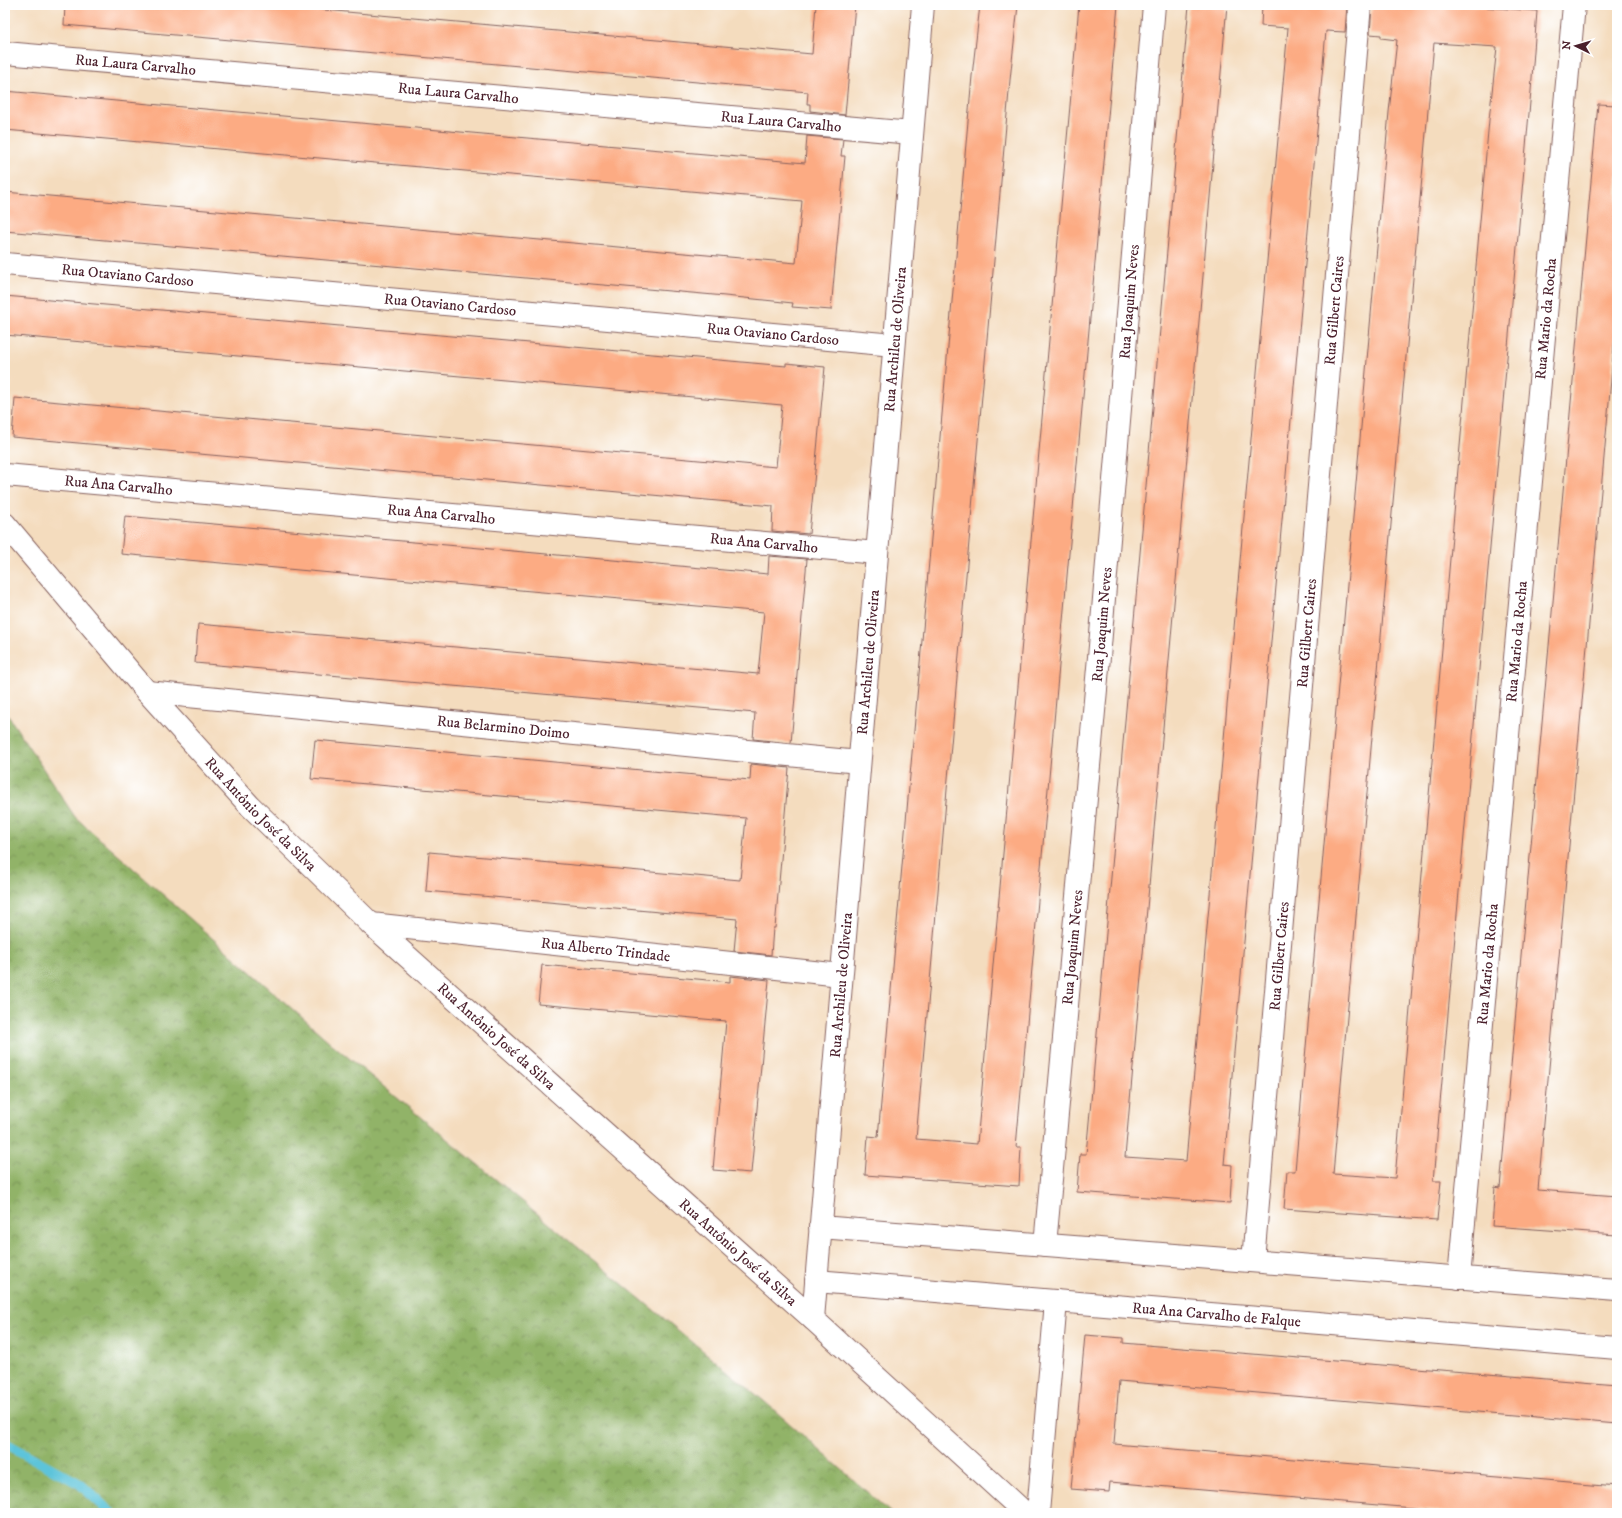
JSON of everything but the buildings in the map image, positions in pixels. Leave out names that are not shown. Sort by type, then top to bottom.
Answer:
[{"type":"street","name":"Rua Archileu de Oliveira","points":[[813,1319],[923,5]]},
{"type":"street","name":"Rua Joaquim Neves","points":[[1045,1245],[1100,646],[1154,5]]},
{"type":"street","name":"Rua Gilbert Caires","points":[[1253,1261],[1360,5]]},
{"type":"street","name":"Rua Mario da Rocha","points":[[1459,1278],[1574,5]]},
{"type":"street","name":"Rua Laura Carvalho","points":[[5,53],[912,132]]},
{"type":"street","name":"Rua Otaviano Cardoso","points":[[5,264],[894,345]]},
{"type":"street","name":"Rua Ana Carvalho","points":[[5,475],[877,553]]},
{"type":"street","name":"Rua Antônio José da Silva","points":[[5,524],[147,692],[250,806],[371,924],[813,1319],[1025,1513]]},
{"type":"street","name":"Rua Belarmino Doimo","points":[[147,692],[859,762]]},
{"type":"street","name":"Rua Alberto Trindade","points":[[371,924],[841,975]]},
{"type":"street","points":[[820,1227],[1617,1290]]},
{"type":"street","name":"Rua Ana Carvalho de Falque","points":[[816,1281],[1617,1348]]},
{"type":"street","points":[[1038,1513],[1056,1301]]},
{"type":"green space","points":[[5,711],[75,817],[332,1044],[765,1402],[891,1513],[5,1513]]},
{"type":"waterway","points":[[5,1443],[80,1484],[111,1513]]}]
